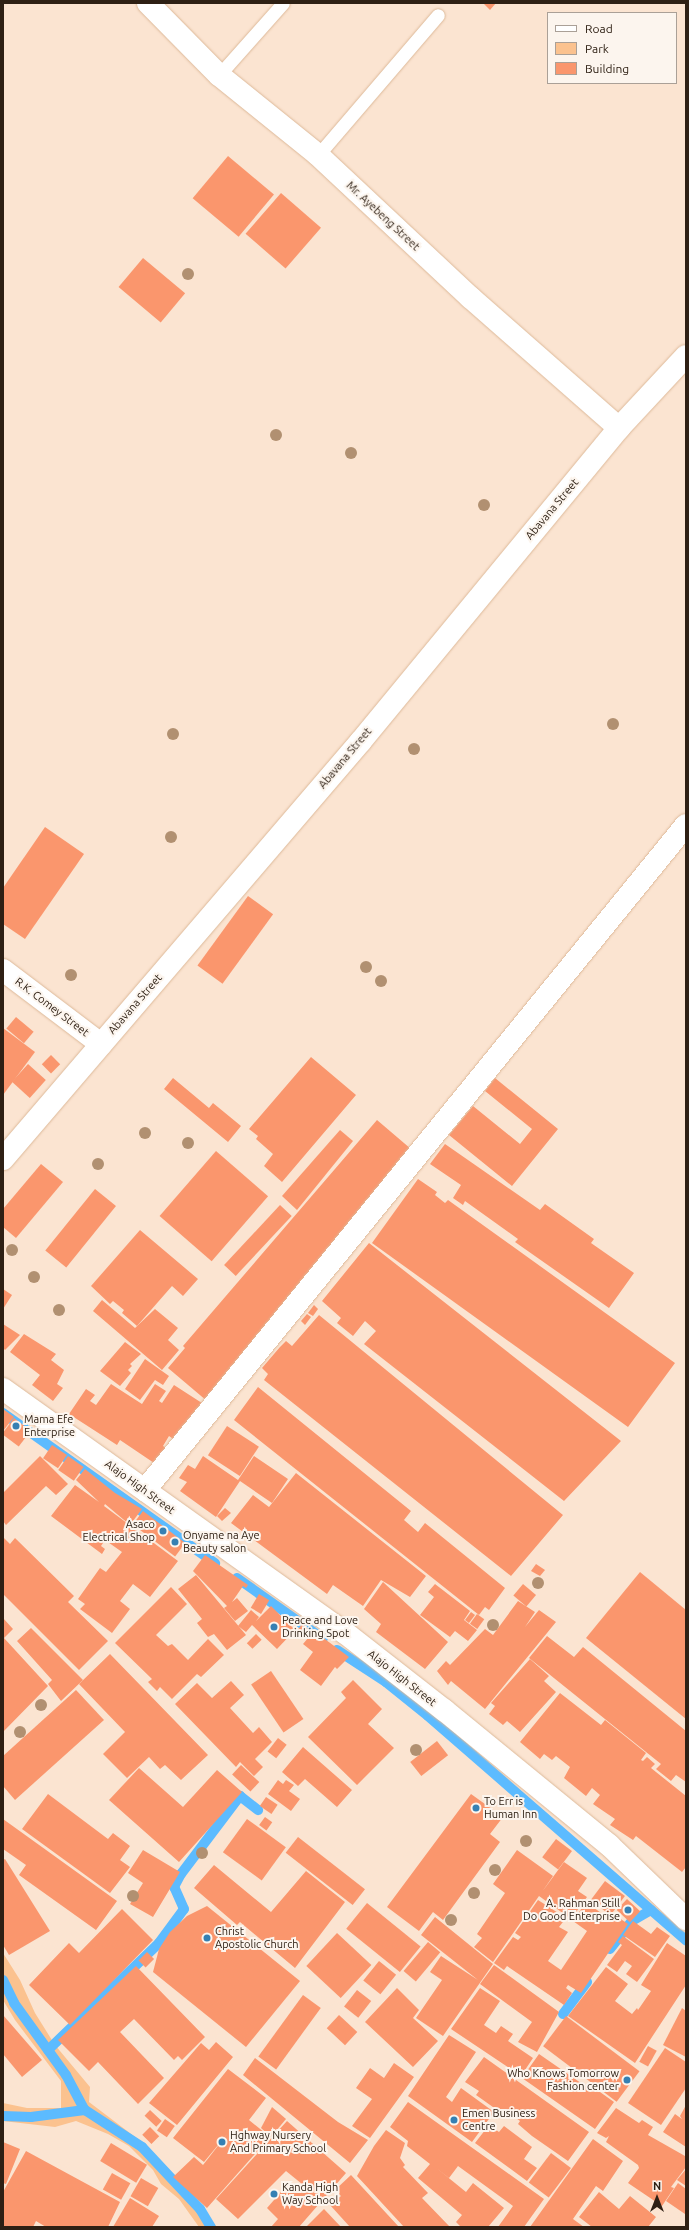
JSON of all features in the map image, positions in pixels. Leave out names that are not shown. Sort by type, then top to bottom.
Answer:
[{"type":"street","name":"Mr. Ayebeng Street","points":[[148,3],[219,75],[318,155],[471,298],[619,428]]},
{"type":"street","name":"Abavana Street","points":[[3,1158],[361,740],[619,428],[686,356]]},
{"type":"street","points":[[145,1490],[686,826]]},
{"type":"street","name":"R.K. Comey Street","points":[[3,970],[101,1044]]},
{"type":"street","name":"Alajo High Street","points":[[3,1389],[344,1632],[444,1710],[609,1845],[686,1920]]},
{"type":"lane","points":[[219,75],[283,3]]},
{"type":"lane","points":[[318,155],[438,15]]},
{"type":"green space","points":[[3,1953],[20,1980],[35,2013],[55,2045],[90,2087],[89,2102],[143,2143],[217,2227],[199,2227],[179,2199],[161,2184],[153,2170],[129,2146],[108,2134],[76,2121],[55,2127],[3,2121],[3,2103],[27,2108],[61,2108],[61,2081],[15,2020],[3,2000]]},
{"type":"building","points":[[483,3],[496,3],[490,10]]},
{"type":"building","points":[[228,156],[274,195],[239,237],[193,198]]},
{"type":"building","points":[[281,193],[321,228],[286,269],[246,234]]},
{"type":"building","points":[[143,258],[185,293],[161,322],[119,287]]},
{"type":"building","points":[[45,827],[84,854],[25,939],[3,924],[3,888]]},
{"type":"building","points":[[248,896],[273,914],[223,984],[197,966]]},
{"type":"building","points":[[16,1017],[34,1032],[24,1043],[6,1028]]},
{"type":"building","points":[[3,1028],[35,1052],[3,1095]]},
{"type":"building","points":[[51,1055],[60,1064],[51,1073],[42,1064]]},
{"type":"building","points":[[311,1057],[356,1095],[282,1182],[264,1166],[273,1154],[256,1139],[258,1136],[249,1129]]},
{"type":"building","points":[[28,1064],[46,1080],[30,1098],[12,1082]]},
{"type":"building","points":[[173,1078],[209,1108],[213,1103],[241,1126],[228,1142],[164,1089]]},
{"type":"building","points":[[495,1078],[558,1129],[512,1186],[449,1135],[473,1106],[520,1144],[532,1129],[485,1091]]},
{"type":"building","points":[[377,1120],[411,1149],[207,1401],[168,1368],[185,1348],[183,1346]]},
{"type":"building","points":[[340,1130],[353,1141],[297,1210],[282,1196]]},
{"type":"building","points":[[445,1144],[540,1210],[545,1204],[594,1239],[591,1243],[634,1273],[609,1308],[515,1242],[518,1239],[465,1201],[463,1205],[453,1198],[461,1185],[430,1164]]},
{"type":"building","points":[[216,1151],[268,1196],[212,1261],[160,1216]]},
{"type":"building","points":[[41,1164],[63,1182],[16,1238],[3,1227],[3,1209]]},
{"type":"building","points":[[418,1179],[437,1192],[435,1195],[445,1203],[448,1200],[675,1363],[628,1427],[372,1243]]},
{"type":"building","points":[[95,1189],[116,1206],[66,1267],[45,1250]]},
{"type":"building","points":[[280,1205],[292,1216],[236,1276],[224,1265]]},
{"type":"building","points":[[140,1230],[198,1279],[183,1296],[172,1286],[137,1326],[122,1313],[124,1310],[113,1301],[110,1304],[91,1286]]},
{"type":"building","points":[[369,1243],[621,1441],[564,1501],[364,1344],[376,1331],[365,1321],[353,1336],[337,1323],[341,1318],[322,1301]]},
{"type":"building","points":[[3,1289],[12,1295],[3,1309]]},
{"type":"building","points":[[102,1300],[135,1328],[155,1309],[178,1328],[168,1340],[179,1350],[162,1370],[93,1311]]},
{"type":"building","points":[[314,1305],[318,1309],[313,1316],[308,1313]]},
{"type":"building","points":[[307,1314],[311,1317],[305,1325],[301,1321]]},
{"type":"building","points":[[319,1315],[563,1515],[511,1576],[264,1380],[268,1374],[262,1368],[286,1341],[292,1346]]},
{"type":"building","points":[[3,1324],[20,1335],[5,1350],[3,1348]]},
{"type":"building","points":[[24,1334],[56,1354],[51,1360],[64,1370],[57,1384],[63,1388],[53,1401],[32,1385],[40,1375],[10,1352]]},
{"type":"building","points":[[125,1342],[141,1354],[130,1364],[132,1366],[128,1370],[131,1373],[120,1386],[100,1371]]},
{"type":"building","points":[[145,1359],[169,1376],[163,1385],[155,1380],[140,1400],[125,1389]]},
{"type":"building","points":[[111,1384],[142,1404],[155,1384],[166,1391],[159,1401],[162,1403],[174,1385],[205,1405],[179,1443],[169,1436],[163,1446],[171,1451],[160,1467],[120,1440],[117,1445],[69,1414],[86,1389],[95,1395],[90,1401],[96,1405]]},
{"type":"building","points":[[258,1387],[411,1511],[404,1520],[418,1532],[425,1523],[505,1588],[489,1610],[485,1607],[479,1615],[234,1420]]},
{"type":"building","points":[[3,1409],[14,1417],[3,1431]]},
{"type":"building","points":[[14,1418],[31,1431],[19,1447],[3,1435]]},
{"type":"building","points":[[227,1426],[259,1447],[240,1476],[208,1455]]},
{"type":"building","points":[[52,1445],[67,1455],[58,1468],[43,1458]]},
{"type":"building","points":[[40,1456],[68,1484],[56,1495],[46,1486],[6,1525],[3,1521],[3,1493]]},
{"type":"building","points":[[68,1456],[84,1467],[74,1481],[58,1470]]},
{"type":"building","points":[[203,1456],[238,1480],[254,1456],[288,1479],[272,1503],[240,1481],[216,1517],[180,1491],[187,1482],[179,1478],[188,1465],[195,1469]]},
{"type":"building","points":[[85,1469],[115,1493],[142,1509],[130,1525],[105,1504],[104,1506],[178,1561],[150,1597],[133,1584],[120,1601],[130,1609],[112,1633],[80,1609],[85,1604],[78,1599],[100,1568],[106,1572],[122,1552],[105,1540],[101,1546],[105,1549],[102,1554],[51,1516],[75,1485],[99,1502],[76,1480]]},
{"type":"building","points":[[296,1473],[426,1576],[410,1597],[381,1580],[363,1606],[333,1585],[327,1594],[231,1523],[253,1495],[269,1507]]},
{"type":"building","points":[[225,1508],[231,1513],[222,1521],[217,1516]]},
{"type":"building","points":[[143,1511],[185,1543],[175,1556],[133,1525]]},
{"type":"building","points":[[3,1537],[10,1544],[15,1538],[74,1596],[68,1602],[108,1641],[79,1670],[3,1594]]},
{"type":"building","points":[[205,1555],[248,1585],[246,1588],[243,1586],[232,1602],[237,1598],[248,1611],[235,1621],[224,1608],[227,1606],[193,1571]]},
{"type":"building","points":[[536,1564],[545,1570],[540,1576],[531,1571]]},
{"type":"building","points":[[640,1572],[686,1610],[686,1719],[586,1638]]},
{"type":"building","points":[[196,1575],[246,1635],[227,1650],[214,1634],[208,1637],[197,1623],[202,1619],[178,1589]]},
{"type":"building","points":[[383,1582],[448,1642],[425,1669],[376,1632],[381,1624],[364,1609]]},
{"type":"building","points":[[435,1584],[470,1611],[464,1620],[477,1630],[468,1641],[455,1631],[450,1637],[420,1615],[434,1597],[428,1592]]},
{"type":"building","points":[[523,1584],[536,1595],[526,1606],[513,1595]]},
{"type":"building","points":[[171,1587],[187,1604],[156,1635],[168,1646],[172,1644],[188,1660],[208,1639],[224,1655],[201,1677],[197,1674],[172,1699],[160,1687],[157,1691],[148,1682],[152,1679],[115,1643]]},
{"type":"building","points":[[259,1594],[269,1600],[261,1614],[251,1608]]},
{"type":"building","points":[[518,1601],[535,1612],[525,1627],[539,1610],[556,1622],[485,1709],[451,1681],[448,1685],[437,1671],[446,1661],[450,1665],[485,1629],[493,1635]]},
{"type":"building","name":"Peace and Love Drinking Spot","points":[[271,1606],[295,1630],[277,1649],[252,1625],[246,1632],[238,1626],[251,1610],[259,1617],[256,1621]]},
{"type":"building","points":[[471,1612],[475,1615],[469,1623],[465,1620]]},
{"type":"building","points":[[477,1614],[484,1619],[477,1629],[470,1624]]},
{"type":"building","points":[[3,1618],[13,1629],[4,1638],[48,1686],[3,1732]]},
{"type":"building","points":[[302,1624],[310,1630],[302,1639],[295,1634]]},
{"type":"building","points":[[31,1628],[83,1680],[61,1701],[48,1684],[52,1680],[17,1641]]},
{"type":"building","points":[[314,1631],[349,1657],[337,1669],[335,1667],[321,1686],[300,1670],[313,1652],[303,1644]]},
{"type":"building","points":[[256,1634],[262,1640],[252,1649],[247,1643]]},
{"type":"building","points":[[547,1636],[574,1657],[583,1647],[686,1731],[686,1782],[676,1775],[671,1781],[656,1769],[661,1764],[529,1658]]},
{"type":"building","points":[[110,1654],[208,1755],[181,1780],[165,1765],[160,1769],[149,1757],[127,1778],[103,1754],[125,1732],[79,1684]]},
{"type":"building","points":[[530,1659],[549,1676],[544,1681],[556,1692],[520,1732],[507,1721],[503,1725],[489,1714],[495,1706],[491,1703]]},
{"type":"building","points":[[271,1671],[303,1719],[284,1733],[251,1684]]},
{"type":"building","points":[[353,1680],[382,1709],[368,1724],[394,1748],[357,1785],[308,1737],[346,1698],[341,1692]]},
{"type":"building","points":[[231,1681],[244,1695],[230,1708],[253,1733],[259,1727],[272,1742],[255,1759],[263,1767],[254,1776],[240,1762],[236,1767],[175,1704],[197,1683],[212,1698]]},
{"type":"building","points":[[76,1690],[104,1720],[15,1800],[3,1786],[3,1756]]},
{"type":"building","points":[[560,1693],[601,1725],[605,1720],[646,1753],[641,1760],[643,1761],[647,1757],[655,1764],[651,1768],[686,1796],[686,1867],[682,1872],[636,1836],[633,1840],[610,1825],[615,1819],[593,1804],[600,1795],[592,1788],[586,1796],[564,1778],[570,1767],[556,1756],[552,1760],[544,1754],[540,1759],[520,1742]]},
{"type":"building","points":[[278,1738],[287,1745],[276,1758],[268,1751]]},
{"type":"building","points":[[437,1741],[448,1755],[421,1776],[410,1762]]},
{"type":"building","points":[[303,1747],[352,1790],[337,1807],[305,1779],[298,1786],[282,1772]]},
{"type":"building","points":[[241,1765],[259,1782],[250,1792],[232,1775]]},
{"type":"building","points":[[139,1768],[183,1807],[217,1770],[242,1792],[179,1862],[109,1800]]},
{"type":"building","points":[[278,1780],[283,1784],[286,1780],[294,1785],[289,1791],[300,1799],[291,1811],[268,1794]]},
{"type":"building","points":[[48,1794],[108,1839],[113,1833],[130,1846],[120,1860],[130,1867],[110,1893],[22,1829]]},
{"type":"building","points":[[471,1794],[503,1817],[490,1834],[500,1842],[443,1920],[433,1912],[419,1931],[387,1907]]},
{"type":"building","points":[[266,1797],[278,1805],[271,1814],[260,1806]]},
{"type":"building","points":[[265,1817],[272,1822],[266,1830],[259,1825]]},
{"type":"building","points":[[3,1819],[117,1901],[96,1930],[19,1875],[26,1865],[3,1849]]},
{"type":"building","points":[[247,1819],[286,1847],[262,1880],[223,1852]]},
{"type":"building","points":[[298,1837],[365,1889],[353,1905],[286,1853]]},
{"type":"building","points":[[556,1839],[572,1851],[558,1869],[542,1857]]},
{"type":"building","points":[[143,1850],[180,1872],[153,1917],[130,1904],[143,1883],[128,1873]]},
{"type":"building","points":[[517,1850],[553,1876],[542,1892],[564,1862],[587,1878],[578,1891],[587,1897],[571,1919],[539,1896],[493,1962],[474,1947],[482,1938],[477,1934],[505,1893],[493,1884]]},
{"type":"building","points":[[5,1859],[50,1931],[9,1955],[3,1945],[3,1860]]},
{"type":"building","points":[[214,1865],[271,1912],[306,1871],[345,1902],[295,1968],[240,1922],[237,1925],[194,1888]]},
{"type":"building","points":[[605,1881],[625,1896],[611,1915],[591,1900]]},
{"type":"building","name":"A. Rahman Still Do Good Enterprise","points":[[627,1899],[640,1911],[630,1922],[617,1910]]},
{"type":"building","points":[[538,1900],[566,1918],[559,1927],[568,1932],[548,1961],[561,1970],[587,1931],[573,1921],[586,1902],[608,1918],[612,1913],[628,1924],[581,1993],[568,1985],[566,1988],[572,1993],[564,2005],[507,1966],[504,1970],[494,1963],[513,1937],[518,1940],[521,1937],[515,1933]]},
{"type":"building","points":[[367,1903],[421,1946],[400,1972],[346,1929]]},
{"type":"building","points":[[207,1906],[300,1981],[246,2047],[153,1972],[159,1949],[170,1932],[187,1916]]},
{"type":"building","points":[[122,1909],[153,1940],[70,2025],[29,1985],[69,1943],[79,1953]]},
{"type":"building","points":[[435,1917],[493,1964],[443,2036],[416,2018],[442,1980],[430,1972],[441,1956],[478,1980],[421,1935]]},
{"type":"building","points":[[633,1921],[651,1934],[657,1927],[670,1936],[655,1957],[623,1935]]},
{"type":"building","points":[[337,1933],[371,1965],[341,1998],[306,1966]]},
{"type":"building","points":[[623,1936],[654,1959],[637,1982],[626,1974],[632,1966],[625,1961],[617,1972],[607,1965],[622,1945],[618,1942]]},
{"type":"building","points":[[428,1942],[440,1952],[416,1981],[404,1971]]},
{"type":"building","points":[[667,1943],[686,1956],[686,1985],[635,2063],[568,2016],[606,1967],[628,1984],[615,2001],[632,2014],[637,2008],[638,2010],[651,1991],[641,1985]]},
{"type":"building","points":[[147,1952],[154,1959],[146,1968],[139,1960]]},
{"type":"building","points":[[379,1961],[396,1975],[380,1994],[363,1980]]},
{"type":"building","points":[[494,1965],[559,2012],[537,2052],[518,2042],[532,2022],[480,1984]]},
{"type":"building","points":[[136,1966],[205,2037],[182,2060],[178,2056],[174,2060],[134,2019],[120,2032],[164,2078],[138,2104],[98,2062],[89,2071],[58,2040]]},
{"type":"building","points":[[397,1988],[419,2010],[413,2018],[438,2041],[413,2067],[365,2022]]},
{"type":"building","points":[[480,1988],[500,2001],[484,2025],[496,2033],[501,2026],[513,2034],[508,2041],[533,2058],[521,2076],[451,2029]]},
{"type":"building","points":[[357,1990],[371,2001],[358,2018],[344,2007]]},
{"type":"building","points":[[303,1995],[321,2008],[276,2069],[258,2056]]},
{"type":"building","points":[[682,2008],[686,2011],[686,2057],[663,2045]]},
{"type":"building","points":[[3,2015],[42,2060],[22,2077],[3,2054]]},
{"type":"building","points":[[339,2015],[357,2032],[345,2045],[327,2028]]},
{"type":"building","points":[[566,2016],[639,2071],[617,2102],[543,2046]]},
{"type":"building","points":[[449,2035],[476,2052],[446,2097],[452,2102],[461,2088],[494,2112],[472,2142],[408,2096]]},
{"type":"building","points":[[216,2042],[233,2057],[177,2125],[149,2103],[201,2043],[209,2050]]},
{"type":"building","points":[[648,2046],[657,2051],[648,2067],[639,2062]]},
{"type":"building","points":[[665,2048],[686,2062],[686,2088],[661,2125],[628,2103]]},
{"type":"building","points":[[539,2054],[591,2090],[593,2087],[614,2102],[595,2129],[522,2078]]},
{"type":"building","points":[[484,2057],[589,2132],[568,2161],[532,2136],[518,2124],[520,2121],[509,2113],[507,2117],[476,2095],[479,2091],[465,2082]]},
{"type":"building","points":[[255,2058],[338,2122],[368,2140],[350,2163],[243,2075]]},
{"type":"building","points":[[394,2063],[414,2077],[370,2138],[352,2126],[372,2099],[356,2088],[370,2068],[384,2078]]},
{"type":"building","points":[[228,2069],[266,2098],[249,2120],[270,2137],[207,2208],[173,2177],[194,2157],[203,2165],[228,2133],[204,2162],[173,2138]]},
{"type":"building","points":[[408,2102],[544,2199],[524,2227],[498,2227],[513,2206],[458,2166],[449,2178],[434,2166],[466,2192],[473,2183],[504,2208],[488,2227],[461,2227],[456,2222],[462,2215],[418,2178],[430,2164],[407,2146],[408,2141],[390,2127]]},
{"type":"building","points":[[686,2105],[686,2147],[663,2132],[675,2114],[682,2119],[680,2116]]},
{"type":"building","points":[[272,2107],[286,2119],[271,2137],[261,2128]]},
{"type":"building","points":[[616,2108],[639,2123],[642,2120],[653,2127],[648,2135],[685,2156],[686,2167],[671,2187],[674,2188],[662,2206],[628,2183],[639,2168],[638,2165],[606,2142],[609,2136],[606,2138],[597,2133]]},
{"type":"building","points":[[150,2110],[162,2121],[156,2127],[145,2116]]},
{"type":"building","points":[[165,2119],[175,2126],[167,2137],[157,2130]]},
{"type":"building","points":[[287,2121],[346,2173],[299,2227],[271,2227],[278,2219],[267,2208],[288,2184],[296,2192],[302,2184],[286,2171],[238,2219],[216,2199]]},
{"type":"building","points":[[489,2125],[499,2132],[504,2126],[532,2147],[524,2159],[537,2168],[527,2181],[475,2143]]},
{"type":"building","points":[[150,2127],[159,2136],[151,2144],[142,2135]]},
{"type":"building","points":[[386,2130],[405,2143],[400,2158],[405,2165],[403,2167],[428,2193],[422,2198],[450,2227],[404,2227],[357,2176],[374,2146]]},
{"type":"building","points":[[593,2139],[623,2161],[603,2191],[596,2186],[573,2219],[584,2227],[530,2227]]},
{"type":"building","points":[[3,2142],[20,2149],[6,2184],[3,2183]]},
{"type":"building","points":[[111,2143],[147,2165],[136,2183],[100,2161]]},
{"type":"building","points":[[26,2151],[120,2202],[108,2227],[46,2227],[36,2221],[33,2227],[3,2227],[3,2192]]},
{"type":"building","points":[[551,2153],[571,2168],[549,2198],[529,2183]]},
{"type":"building","points":[[686,2169],[686,2186],[677,2180]]},
{"type":"building","points":[[112,2173],[130,2183],[121,2200],[103,2190]]},
{"type":"building","points":[[351,2175],[399,2227],[350,2227],[330,2205],[341,2196],[335,2190]]},
{"type":"building","points":[[141,2178],[158,2188],[148,2206],[130,2196]]},
{"type":"building","points":[[678,2183],[686,2189],[685,2214],[666,2201]]},
{"type":"building","points":[[599,2192],[619,2209],[630,2196],[656,2217],[648,2227],[592,2227],[579,2217]]},
{"type":"building","points":[[130,2198],[159,2216],[152,2227],[113,2227]]},
{"type":"building","points":[[324,2209],[341,2227],[306,2227]]},
{"type":"waterway","points":[[3,1413],[215,1563]]},
{"type":"waterway","points":[[237,1578],[323,1639]]},
{"type":"waterway","points":[[337,1650],[386,1682],[428,1716],[686,1940]]},
{"type":"waterway","points":[[48,2050],[159,1943],[184,1909],[174,1887],[181,1874],[240,1796],[258,1810]]},
{"type":"waterway","points":[[610,1949],[632,1921],[651,1910]]},
{"type":"waterway","points":[[3,1980],[14,2003],[66,2075],[85,2110]]},
{"type":"waterway","points":[[563,2014],[587,1982]]},
{"type":"waterway","points":[[3,2116],[31,2117],[85,2110],[142,2147],[200,2209],[211,2227]]},
{"type":"place","name":"Mama Efe Enterprise","points":[[16,1426]]},
{"type":"place","name":"Asaco Electrical Shop","points":[[163,1531]]},
{"type":"place","name":"Onyame na Aye Beauty salon","points":[[175,1542]]},
{"type":"place","name":"Peace and Love Drinking Spot","points":[[274,1627]]},
{"type":"place","name":"To Err is Human Inn","points":[[476,1808]]},
{"type":"place","name":"A. Rahman Still Do Good Enterprise","points":[[628,1910]]},
{"type":"place","name":"Christ Apostolic Church","points":[[207,1938]]},
{"type":"place","name":"Who Knows Tomorrow Fashion center","points":[[627,2080]]},
{"type":"place","name":"Emen Business Centre","points":[[454,2120]]},
{"type":"place","name":"Hghway Nursery And Primary School","points":[[222,2142]]},
{"type":"place","name":"Kanda High Way School","points":[[274,2194]]}]
